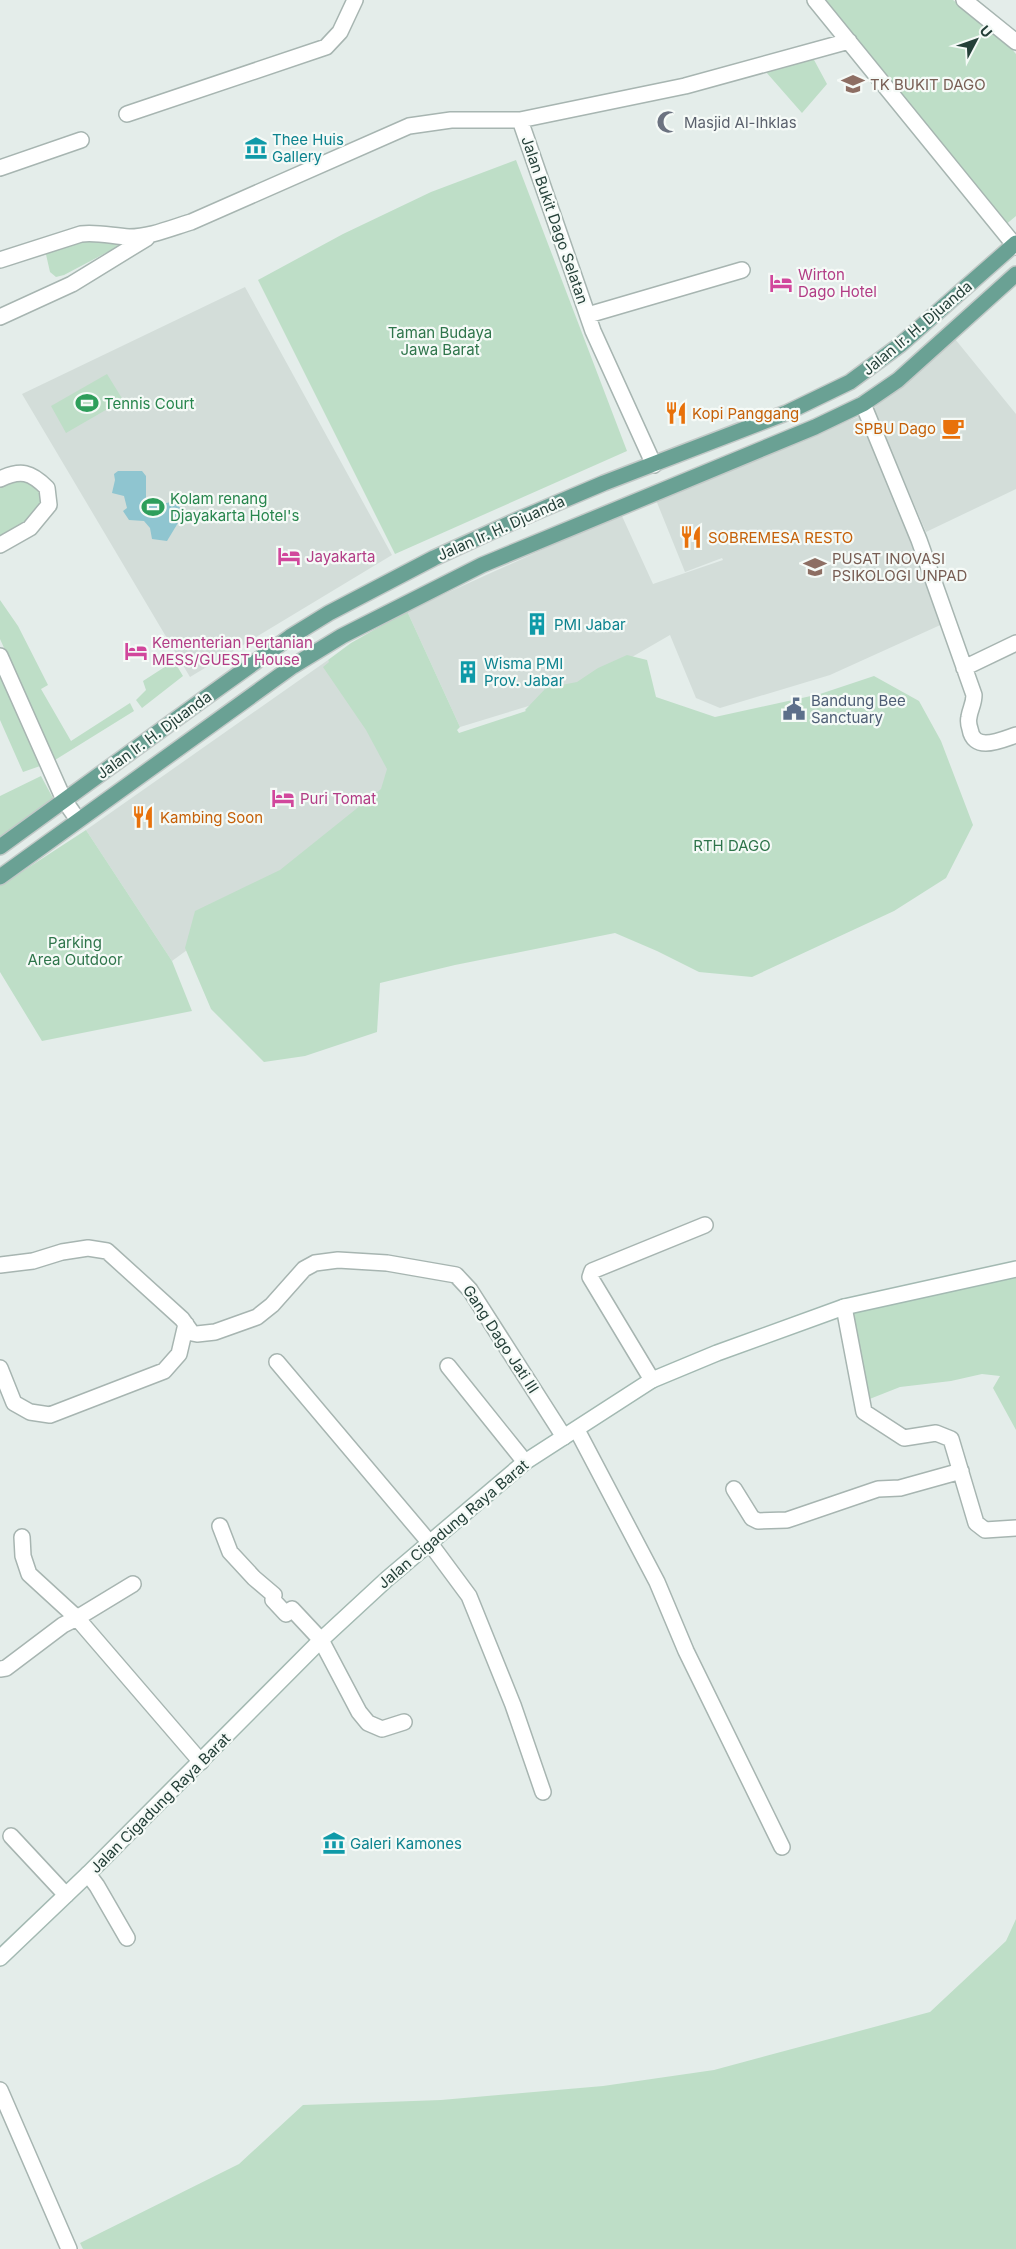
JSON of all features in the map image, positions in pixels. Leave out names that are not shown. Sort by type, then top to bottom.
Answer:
[{"type":"main road","name":"Jalan Ir. H. Djuanda","points":[[0,847],[282,643],[328,613],[434,558],[517,520],[604,483],[786,413],[850,382],[868,371],[900,345],[1015,245]]},
{"type":"main road","name":"Jalan Ir. H. Djuanda","points":[[0,877],[293,666],[334,640],[482,565],[815,427],[863,404],[898,380],[1016,274]]},
{"type":"main road","points":[[654,465],[664,489]]},
{"type":"street","points":[[127,114],[326,47],[340,32],[355,0]]},
{"type":"street","points":[[815,0],[1015,245]]},
{"type":"street","points":[[964,0],[1016,42]]},
{"type":"street","name":"Jalan Bukit Dago Selatan","points":[[654,465],[588,315],[520,120],[685,86],[849,41]]},
{"type":"street","points":[[0,260],[81,234],[92,233],[129,237],[155,233],[191,222],[396,130],[433,121],[520,120]]},
{"type":"street","points":[[0,168],[81,140]]},
{"type":"street","points":[[0,317],[72,284],[155,233]]},
{"type":"street","points":[[588,315],[742,270]]},
{"type":"street","points":[[863,404],[920,540],[974,694],[974,705],[968,718],[971,737],[974,740],[991,744],[1016,735]]},
{"type":"street","points":[[0,479],[19,473],[32,475],[47,488],[49,505],[30,528],[0,546]]},
{"type":"street","points":[[964,668],[1016,643]]},
{"type":"street","points":[[0,656],[64,800],[78,820]]},
{"type":"street","points":[[652,1380],[590,1277],[590,1273],[705,1225]]},
{"type":"street","name":"Gang Dago Jati III","points":[[0,1265],[33,1261],[62,1252],[88,1248],[107,1250],[186,1324],[194,1334],[215,1332],[257,1317],[272,1305],[300,1272],[315,1263],[338,1260],[387,1263],[456,1275],[470,1290],[571,1433]]},
{"type":"street","name":"Jalan Cigadung Raya Barat","points":[[0,1958],[88,1874],[321,1640],[429,1542],[525,1462],[652,1380],[717,1353],[844,1307],[1016,1269]]},
{"type":"street","points":[[844,1307],[864,1412],[904,1438],[936,1433],[951,1438],[976,1523],[985,1530],[1016,1528]]},
{"type":"street","points":[[0,1368],[14,1403],[30,1412],[50,1415],[164,1371],[179,1354],[186,1324]]},
{"type":"street","points":[[277,1362],[429,1542],[469,1596],[513,1705],[543,1792]]},
{"type":"street","points":[[448,1366],[525,1462]]},
{"type":"street","points":[[571,1433],[657,1582],[686,1651],[782,1847]]},
{"type":"street","points":[[734,1489],[752,1518],[758,1521],[787,1520],[878,1489],[900,1488],[961,1471]]},
{"type":"street","points":[[220,1526],[230,1552],[254,1578],[274,1595],[273,1600],[286,1614],[292,1609],[321,1640],[358,1712],[368,1723],[382,1729],[404,1722]]},
{"type":"street","points":[[22,1537],[23,1556],[29,1574],[77,1618],[200,1762]]},
{"type":"street","points":[[2,1666],[63,1625],[133,1584]]},
{"type":"street","points":[[11,1836],[66,1895]]},
{"type":"street","points":[[88,1874],[127,1938]]},
{"type":"street","points":[[0,2090],[69,2249]]},
{"type":"shaded area","points":[[245,287],[392,555],[190,677],[22,394]]},
{"type":"shaded area","points":[[955,339],[1016,414],[1016,489],[926,532],[873,409]]},
{"type":"shaded area","points":[[863,415],[947,622],[830,675],[720,708],[696,698],[670,635],[568,694],[460,727],[407,611],[621,514],[653,584],[723,560],[722,558],[685,572],[656,500],[693,487],[693,484]]},
{"type":"shaded area","points":[[328,660],[414,784],[172,961],[86,830]]},
{"type":"green space","points":[[820,0],[953,0],[999,35],[1016,54],[1016,216],[1004,226]]},
{"type":"green space","points":[[813,58],[827,84],[802,113],[766,72]]},
{"type":"green space","name":"Taman Budaya Jawa Barat","points":[[516,160],[627,451],[395,554],[258,280],[343,234],[431,192]]},
{"type":"green space","points":[[86,239],[120,240],[117,247],[64,275],[56,277],[50,272],[45,250]]},
{"type":"green space","name":"Tennis Court","points":[[107,374],[123,400],[66,433],[51,406]]},
{"type":"green space","points":[[19,478],[36,484],[43,501],[31,520],[0,540],[0,487]]},
{"type":"green space","points":[[0,600],[18,626],[48,685],[41,689],[71,741],[130,703],[134,711],[55,760],[0,639]]},
{"type":"green space","name":"RTH DAGO","points":[[407,611],[460,727],[457,730],[459,733],[526,711],[546,688],[577,682],[598,668],[627,655],[647,660],[656,697],[715,717],[820,694],[874,676],[919,701],[941,741],[973,825],[946,878],[894,911],[752,977],[699,972],[615,933],[455,965],[380,983],[377,1032],[305,1056],[264,1062],[211,1009],[185,948],[195,911],[280,870],[381,789],[387,769],[366,730],[323,667],[329,662],[328,660],[351,643]]},
{"type":"green space","points":[[174,661],[183,676],[142,708],[136,700],[146,690],[143,681]]},
{"type":"green space","points":[[0,672],[43,765],[23,772],[0,720]]},
{"type":"green space","points":[[41,776],[54,800],[0,837],[0,796]]},
{"type":"green space","name":"Parking Area Outdoor","points":[[86,830],[172,961],[192,1011],[42,1041],[0,972],[0,886]]},
{"type":"green space","points":[[1016,1267],[1016,1430],[993,1388],[1000,1376],[982,1374],[951,1381],[900,1387],[862,1402],[844,1307]]},
{"type":"green space","points":[[1016,1919],[1016,2249],[83,2249],[80,2243],[239,2164],[303,2105],[441,2100],[603,2086],[714,2070],[930,2012],[1006,1941]]},
{"type":"water","name":"Kolam renang Djayakarta Hotel's","points":[[118,471],[142,471],[146,476],[146,499],[158,505],[175,501],[184,513],[167,541],[152,539],[150,528],[144,521],[129,520],[123,511],[127,508],[124,496],[112,493],[115,480],[114,474]]},
{"type":"place","name":"TK BUKIT DAGO","points":[[853,84]]},
{"type":"place","name":"Masjid Al-Ihklas","points":[[668,122]]},
{"type":"place","name":"Thee Huis Gallery","points":[[256,148]]},
{"type":"place","name":"Wirton Dago Hotel","points":[[781,283]]},
{"type":"place","name":"Tennis Court","points":[[87,403]]},
{"type":"place","name":"Kopi Panggang","points":[[676,413]]},
{"type":"place","name":"SPBU Dago","points":[[953,428]]},
{"type":"place","name":"Kolam renang Djayakarta Hotel's","points":[[153,507]]},
{"type":"place","name":"SOBREMESA RESTO","points":[[691,537]]},
{"type":"place","name":"Jayakarta","points":[[289,556]]},
{"type":"place","name":"PUSAT INOVASI PSIKOLOGI UNPAD","points":[[815,567]]},
{"type":"place","name":"PMI Jabar","points":[[537,624]]},
{"type":"place","name":"Kementerian Pertanian MESS/GUEST House","points":[[136,651]]},
{"type":"place","name":"Wisma PMI Prov. Jabar","points":[[468,672]]},
{"type":"place","name":"Bandung Bee Sanctuary","points":[[794,709]]},
{"type":"place","name":"Puri Tomat","points":[[283,798]]},
{"type":"place","name":"Kambing Soon","points":[[143,817]]},
{"type":"place","name":"Galeri Kamones","points":[[334,1843]]}]
